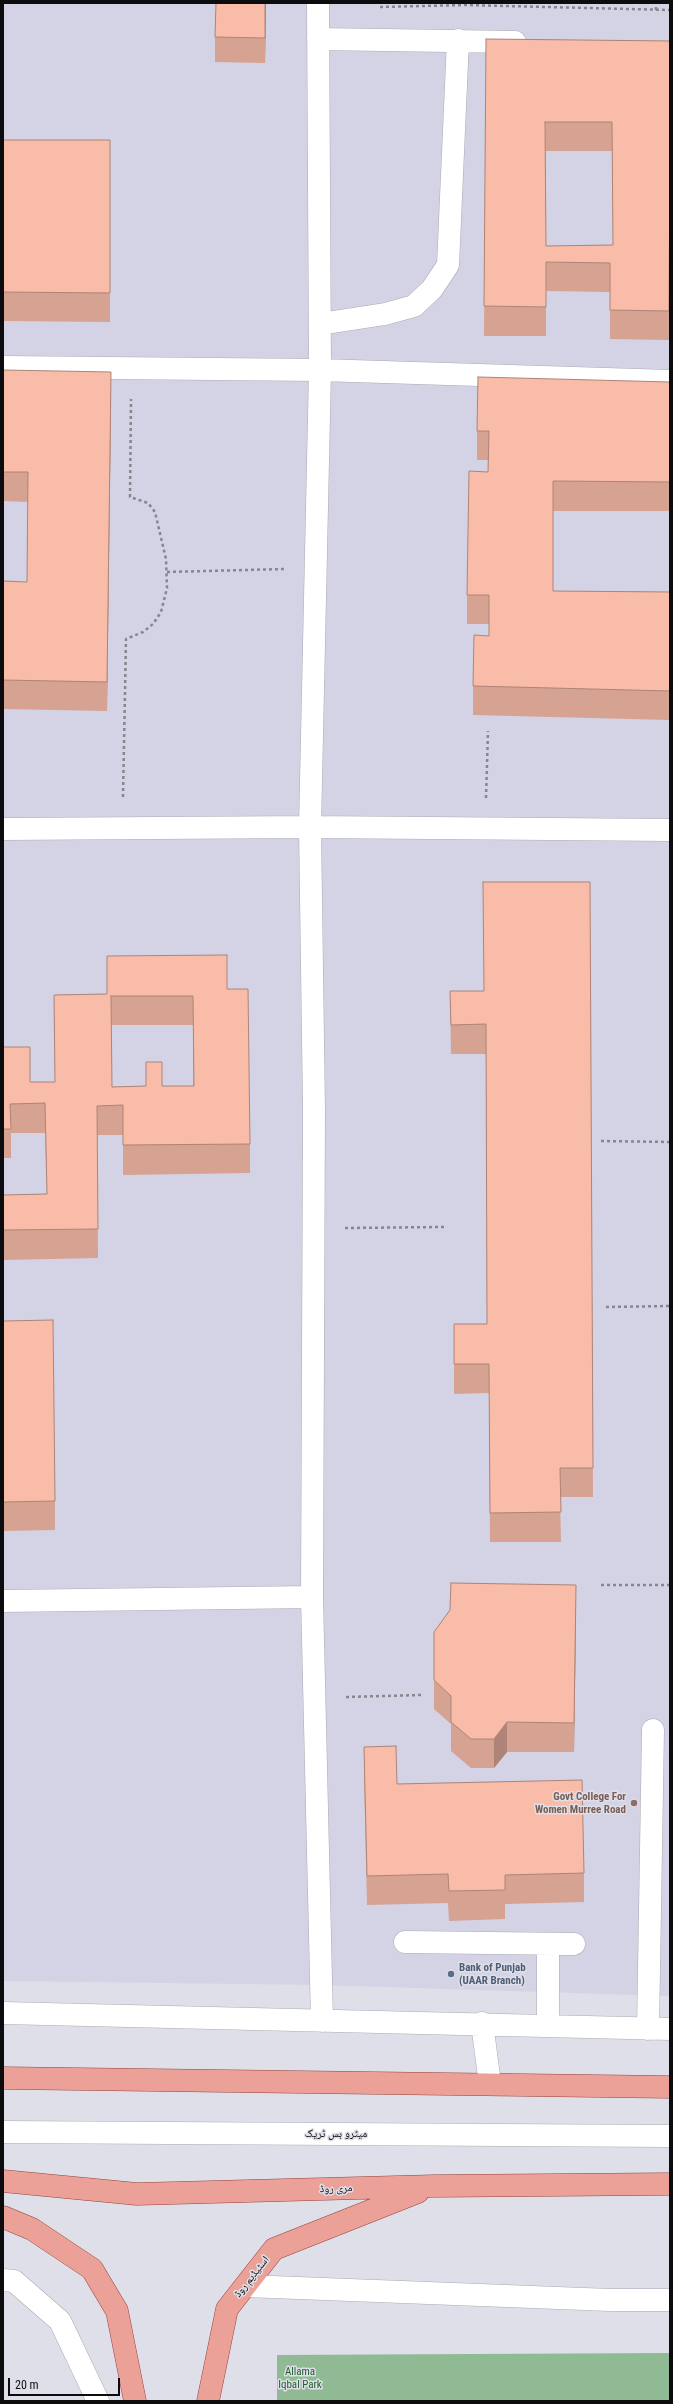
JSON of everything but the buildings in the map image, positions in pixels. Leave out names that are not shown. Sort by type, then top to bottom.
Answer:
[{"type":"main road","points":[[3,2078],[670,2087]]},
{"type":"main road","name":"مری روڈ","points":[[3,2181],[137,2194],[434,2186],[670,2184]]},
{"type":"main road","name":"اسٹیڈیم روڈ","points":[[208,2401],[227,2309],[274,2249],[434,2186]]},
{"type":"main road","points":[[3,2217],[32,2228],[92,2269],[117,2311],[135,2401]]},
{"type":"lane","points":[[318,3],[320,370],[310,827],[314,1110],[312,1597],[322,2021]]},
{"type":"lane","points":[[318,39],[537,42]]},
{"type":"lane","points":[[320,324],[385,314],[414,306],[432,289],[448,265],[458,40]]},
{"type":"lane","points":[[3,367],[320,370],[670,380]]},
{"type":"lane","points":[[3,829],[310,827],[670,830]]},
{"type":"lane","points":[[3,1601],[312,1597]]},
{"type":"lane","points":[[648,2029],[653,1730]]},
{"type":"lane","points":[[405,1942],[574,1944]]},
{"type":"lane","points":[[548,1944],[548,2024]]},
{"type":"lane","points":[[3,2013],[322,2021],[548,2024],[670,2029]]},
{"type":"lane","points":[[482,2024],[490,2084]]},
{"type":"lane","name":"میٹرو بس ٹریک","points":[[3,2132],[670,2136]]},
{"type":"lane","points":[[3,2280],[14,2281],[60,2321],[98,2401]]},
{"type":"lane","points":[[246,2286],[610,2300],[670,2300]]},
{"type":"path","points":[[656,3],[656,10]]},
{"type":"path","points":[[380,7],[465,4],[670,10]]},
{"type":"path","points":[[122,828],[126,639],[143,632],[153,624],[161,612],[167,588],[167,572],[163,542],[154,512],[148,503],[130,497],[131,368]]},
{"type":"path","points":[[167,572],[315,568]]},
{"type":"path","points":[[486,828],[488,731]]},
{"type":"path","points":[[601,1141],[670,1142]]},
{"type":"path","points":[[314,1229],[444,1227]]},
{"type":"path","points":[[606,1307],[670,1306]]},
{"type":"path","points":[[601,1585],[670,1585]]},
{"type":"path","points":[[314,1697],[421,1695]]},
{"type":"shaded area","points":[[3,3],[670,3],[670,1996],[321,1985],[3,1981]]},
{"type":"green space","name":"Allama Iqbal Park","points":[[670,2353],[670,2401],[277,2401],[277,2355]]},
{"type":"place","name":"Govt College For Women Murree Road","points":[[634,1803]]},
{"type":"place","name":"Bank of Punjab (UAAR Branch)","points":[[451,1974]]}]
